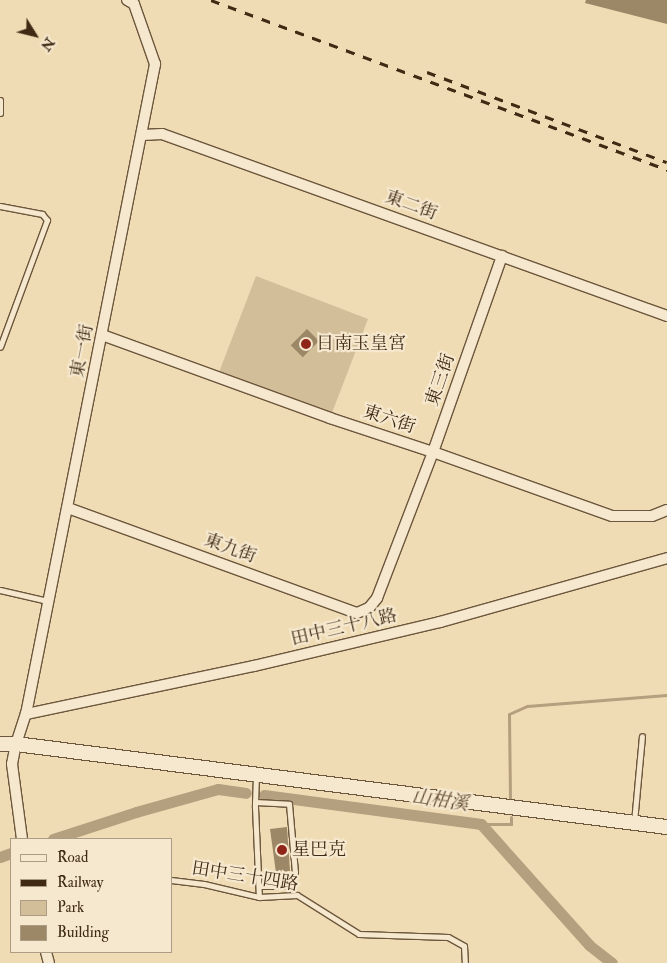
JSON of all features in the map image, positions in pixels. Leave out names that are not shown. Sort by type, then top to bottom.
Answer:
[{"type":"main road","points":[[0,744],[16,744],[667,827]]},
{"type":"street","name":"東一街","points":[[22,838],[12,764],[16,744],[26,714],[143,135],[155,64],[134,4],[127,0]]},
{"type":"street","name":"東二街","points":[[143,135],[162,134],[667,316]]},
{"type":"street","name":"東三街","points":[[377,598],[433,452],[502,256]]},
{"type":"street","name":"東六街","points":[[102,335],[330,418],[433,452],[612,516],[652,516],[667,510]]},
{"type":"street","name":"東九街","points":[[68,508],[357,613],[369,608],[377,598]]},
{"type":"street","name":"田中三十八路","points":[[26,714],[254,666],[440,622],[667,558]]},
{"type":"lane","points":[[0,100],[0,113]]},
{"type":"lane","points":[[0,206],[42,214],[47,220],[0,347]]},
{"type":"lane","points":[[0,590],[48,602]]},
{"type":"lane","points":[[634,823],[642,736]]},
{"type":"lane","points":[[256,774],[255,802],[259,897]]},
{"type":"lane","points":[[255,802],[289,804],[295,872],[291,883],[286,886],[258,886]]},
{"type":"lane","name":"田中三十四路","points":[[172,880],[204,884],[259,897],[298,895],[359,934],[448,937],[464,946],[465,963]]},
{"type":"green space","points":[[256,276],[368,319],[329,420],[217,377]]},
{"type":"building","points":[[586,0],[667,0],[667,24],[585,3]]},
{"type":"building","name":"日南玉皇宮","points":[[307,329],[319,341],[303,357],[291,345]]},
{"type":"building","name":"星巴克","points":[[287,827],[290,871],[276,873],[270,829]]},
{"type":"waterway","points":[[510,798],[509,714],[527,706],[667,695]]},
{"type":"waterway","name":"山柑溪","points":[[56,838],[136,812],[218,789],[246,793]]},
{"type":"waterway","name":"山柑溪","points":[[264,795],[481,824],[589,945],[612,963]]},
{"type":"waterway","points":[[481,824],[511,824],[511,817]]},
{"type":"waterway","name":"山柑溪","points":[[0,857],[10,853]]},
{"type":"railway","points":[[211,0],[667,170]]},
{"type":"railway","points":[[427,72],[667,162]]},
{"type":"place","name":"日南玉皇宮","points":[[306,344]]},
{"type":"place","name":"星巴克","points":[[282,850]]}]
